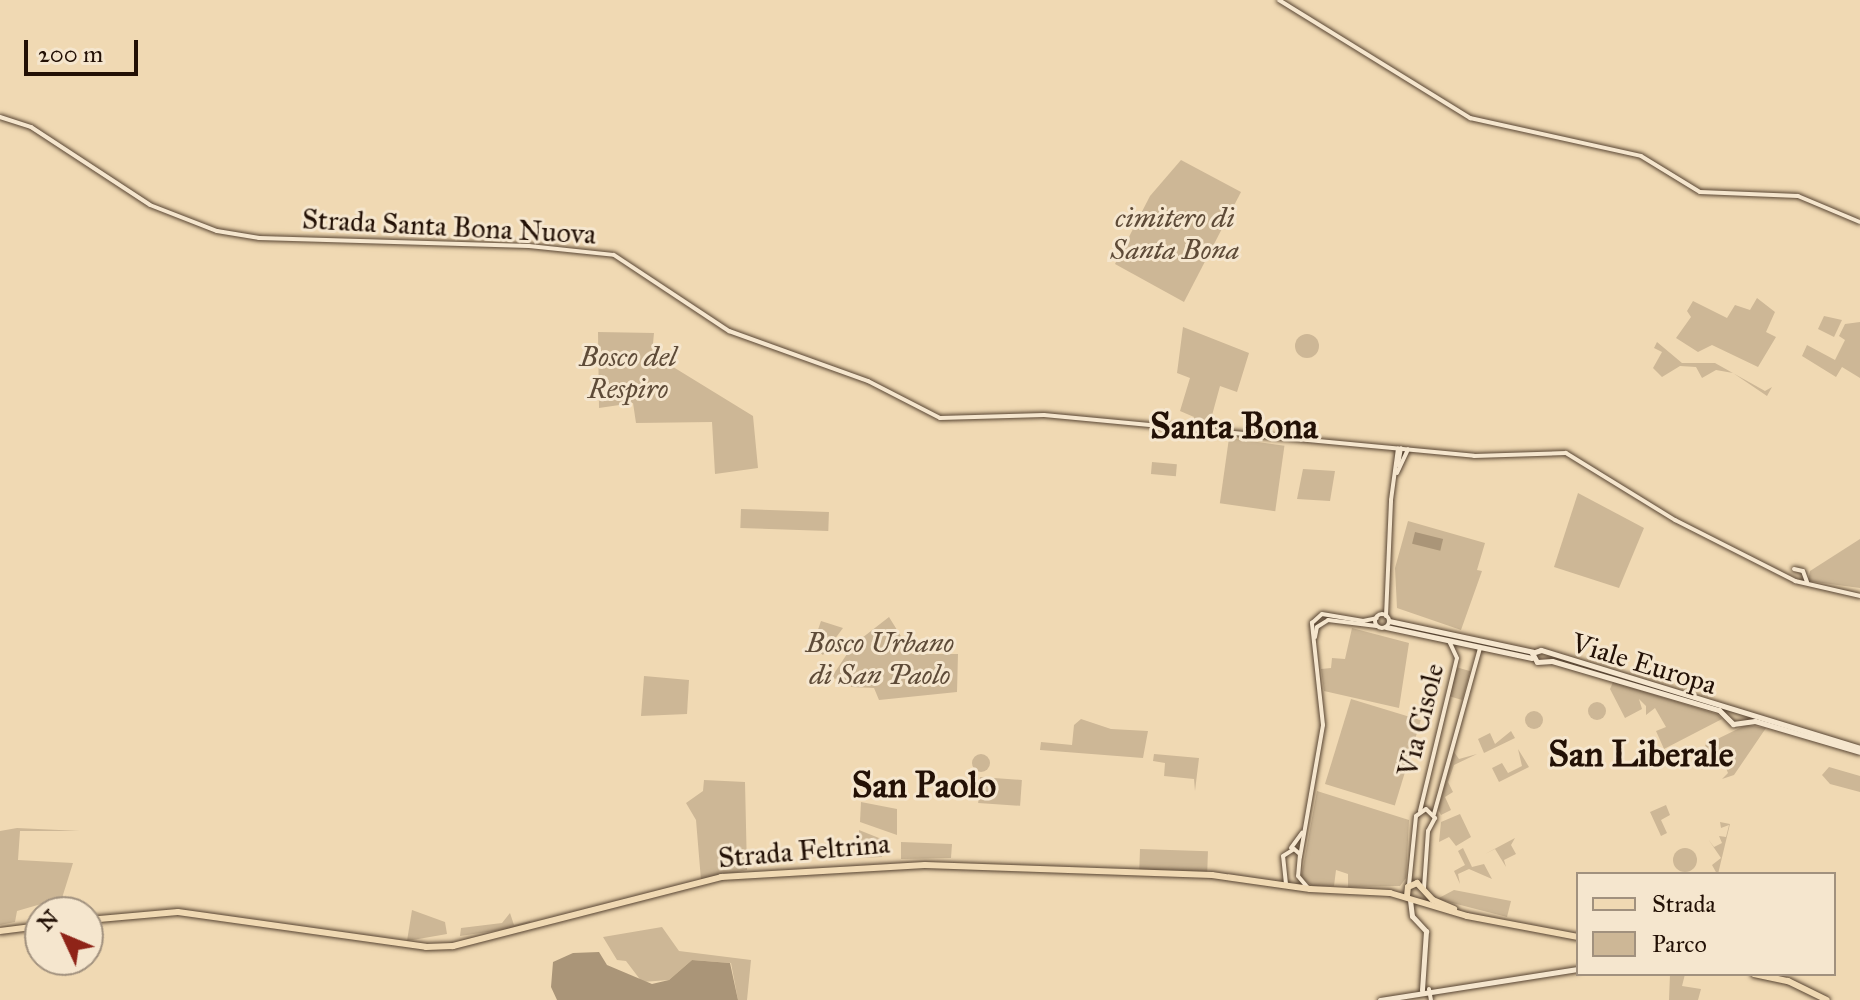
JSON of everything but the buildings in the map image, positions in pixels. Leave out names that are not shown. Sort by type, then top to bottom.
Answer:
[{"type":"main road","name":"Viale Europa","points":[[1384,619],[1448,640],[1533,655],[1544,652],[1733,714],[1739,721],[1860,750]]},
{"type":"main road","name":"Viale Europa","points":[[1384,619],[1533,655],[1860,750]]},
{"type":"main road","name":"Viale Europa","points":[[1544,652],[1544,660]]},
{"type":"main road","name":"Viale Europa","points":[[1733,714],[1733,724],[1739,721]]},
{"type":"main road","name":"Strada Feltrina","points":[[104,919],[178,912],[426,947],[453,946],[760,871],[925,865],[1212,875],[1310,889],[1414,896]]},
{"type":"main road","points":[[1414,896],[1480,917],[1576,937]]},
{"type":"main road","name":"Via Cisole","points":[[1414,896],[1426,931],[1426,989]]},
{"type":"main road","points":[[0,931],[24,928]]},
{"type":"main road","points":[[1380,1000],[1426,989],[1576,969]]},
{"type":"main road","points":[[1764,976],[1788,981],[1827,1000]]},
{"type":"street","points":[[1279,0],[1470,118],[1641,156],[1700,192],[1798,196],[1860,222]]},
{"type":"street","name":"Strada Santa Bona Nuova","points":[[0,117],[35,129],[142,201],[217,231],[271,239],[529,246],[614,255],[735,334],[868,381],[940,418],[1044,415],[1504,457],[1566,453],[1675,520],[1791,577]]},
{"type":"street","points":[[1386,447],[1396,459]]},
{"type":"street","points":[[1377,626],[1384,619],[1392,486],[1400,448]]},
{"type":"street","points":[[1397,471],[1400,448]]},
{"type":"street","points":[[1392,486],[1408,449]]},
{"type":"street","points":[[1794,569],[1791,577],[1799,582],[1860,596]]},
{"type":"street","points":[[1775,570],[1801,569],[1813,585]]},
{"type":"street","points":[[1799,582],[1804,577]]},
{"type":"street","name":"Viale Europa","points":[[1315,639],[1312,623],[1322,614],[1363,621],[1384,619]]},
{"type":"street","name":"Viale Europa","points":[[1315,639],[1317,627],[1331,619],[1377,626],[1384,619]]},
{"type":"street","points":[[1310,889],[1298,876],[1323,728],[1315,639]]},
{"type":"street","name":"Via Cisole","points":[[1414,896],[1416,823],[1458,655],[1448,640]]},
{"type":"street","name":"Via Cisole","points":[[1414,896],[1474,659],[1484,646]]},
{"type":"street","name":"Via Cisole","points":[[1420,811],[1434,814]]},
{"type":"street","points":[[1416,823],[1429,828]]},
{"type":"street","points":[[1287,886],[1284,853],[1304,828]]},
{"type":"street","points":[[1291,848],[1299,859]]},
{"type":"street","points":[[1285,863],[1299,859]]},
{"type":"street","points":[[1274,884],[1286,875]]},
{"type":"street","points":[[1426,989],[1431,1000]]},
{"type":"green space","name":"cimitero di Santa Bona","points":[[1181,160],[1241,192],[1184,302],[1115,264],[1150,196]]},
{"type":"green space","points":[[1757,298],[1775,312],[1766,332],[1776,337],[1758,367],[1712,345],[1698,352],[1676,338],[1691,317],[1687,311],[1693,301],[1727,318],[1735,305],[1750,310]]},
{"type":"green space","points":[[1824,316],[1842,320],[1834,337],[1818,329]]},
{"type":"green space","points":[[1860,322],[1860,378],[1842,367],[1836,377],[1802,356],[1807,345],[1835,360],[1845,340],[1839,336],[1845,324]]},
{"type":"green space","points":[[1183,327],[1249,353],[1237,392],[1220,386],[1208,430],[1190,428],[1194,417],[1180,411],[1190,378],[1177,373]]},
{"type":"green space","name":"Bosco del Respiro","points":[[598,332],[654,333],[652,354],[753,416],[758,468],[715,474],[712,422],[636,423],[633,403],[599,408]]},
{"type":"green space","points":[[1307,334],[1315,338],[1319,346],[1315,354],[1307,358],[1299,354],[1295,346],[1299,338]]},
{"type":"green space","points":[[1657,342],[1682,363],[1715,363],[1733,373],[1716,370],[1702,378],[1696,367],[1680,366],[1662,377],[1653,368],[1662,352],[1654,348]]},
{"type":"green space","points":[[1734,373],[1765,391],[1772,387],[1767,396]]},
{"type":"green space","points":[[1229,438],[1284,446],[1275,511],[1220,503]]},
{"type":"green space","points":[[1152,462],[1177,464],[1176,476],[1151,474]]},
{"type":"green space","points":[[1303,469],[1335,471],[1330,501],[1297,499]]},
{"type":"green space","points":[[1578,493],[1644,528],[1619,588],[1554,567]]},
{"type":"green space","points":[[741,509],[829,512],[828,531],[740,528]]},
{"type":"green space","points":[[1408,521],[1485,543],[1477,570],[1482,571],[1461,630],[1397,608],[1395,568]]},
{"type":"green space","points":[[1860,539],[1860,588],[1808,581],[1810,571]]},
{"type":"green space","name":"Bosco Urbano di San Paolo","points":[[889,617],[912,654],[958,654],[957,692],[879,700],[874,688],[851,687],[851,681],[831,678],[853,645]]},
{"type":"green space","points":[[821,621],[843,628],[823,655],[812,647]]},
{"type":"green space","points":[[1352,628],[1409,643],[1399,708],[1324,691],[1321,669],[1331,668],[1332,658],[1345,659]]},
{"type":"green space","points":[[1456,667],[1470,671],[1462,700],[1448,696]]},
{"type":"green space","points":[[644,676],[689,680],[687,714],[641,716]]},
{"type":"green space","points":[[1613,682],[1717,714],[1722,719],[1664,749],[1656,731],[1666,727],[1655,708],[1646,715],[1646,706],[1639,699],[1642,709],[1625,718],[1610,689]]},
{"type":"green space","points":[[1351,699],[1421,720],[1395,805],[1325,784]]},
{"type":"green space","points":[[1597,702],[1606,711],[1597,720],[1588,711]]},
{"type":"green space","points":[[1534,711],[1543,720],[1534,729],[1525,720]]},
{"type":"green space","points":[[1081,719],[1111,729],[1148,731],[1143,758],[1040,750],[1041,742],[1072,745],[1074,725]]},
{"type":"green space","points":[[1746,725],[1766,728],[1734,775],[1722,779],[1728,773],[1724,763],[1715,764],[1705,745]]},
{"type":"green space","points":[[1511,731],[1515,738],[1484,753],[1478,739],[1490,733],[1495,744]]},
{"type":"green space","points":[[1518,749],[1529,767],[1499,782],[1492,768],[1502,763],[1508,773],[1522,766]]},
{"type":"green space","points":[[1454,752],[1459,759],[1477,754],[1454,765],[1448,782],[1453,792],[1445,797],[1451,810],[1441,815],[1438,809]]},
{"type":"green space","points":[[981,754],[990,763],[981,772],[972,763]]},
{"type":"green space","points":[[1154,754],[1199,758],[1195,791],[1194,779],[1164,776],[1165,763],[1153,761]]},
{"type":"green space","points":[[1829,767],[1860,776],[1860,792],[1830,784],[1822,775]]},
{"type":"green space","points":[[980,777],[1022,780],[1020,806],[978,803]]},
{"type":"green space","points":[[704,780],[745,782],[747,870],[701,880],[696,820],[686,803],[703,791]]},
{"type":"green space","points":[[1317,791],[1409,820],[1406,878],[1400,886],[1348,887],[1348,874],[1336,870],[1334,886],[1313,886],[1301,878]]},
{"type":"green space","points":[[861,802],[897,809],[897,835],[860,822]]},
{"type":"green space","points":[[1666,805],[1670,815],[1661,820],[1667,833],[1661,836],[1650,812]]},
{"type":"green space","points":[[1460,814],[1471,837],[1456,846],[1449,837],[1439,842],[1441,822]]},
{"type":"green space","points":[[1720,822],[1730,824],[1718,872],[1716,872],[1712,865],[1721,858],[1708,839],[1714,847],[1722,843],[1719,836],[1726,837],[1729,825],[1721,828]]},
{"type":"green space","points":[[17,828],[80,831],[20,831],[18,860],[73,863],[63,896],[24,896],[24,909],[17,911],[15,922],[0,925],[0,831]]},
{"type":"green space","points":[[859,830],[884,840],[882,857],[859,858]]},
{"type":"green space","points":[[1515,838],[1511,845],[1516,854],[1504,860],[1506,867],[1495,849],[1485,854]]},
{"type":"green space","points":[[901,842],[952,844],[951,858],[901,859]]},
{"type":"green space","points":[[1463,848],[1472,867],[1484,864],[1492,879],[1469,869],[1458,874],[1460,884],[1454,871],[1465,865],[1458,851]]},
{"type":"green space","points":[[1685,848],[1693,852],[1697,860],[1693,868],[1685,872],[1677,868],[1673,860],[1677,852]]},
{"type":"green space","points":[[1140,849],[1208,851],[1207,872],[1139,870]]},
{"type":"green space","points":[[1454,890],[1511,901],[1507,917],[1437,899]]},
{"type":"green space","points":[[412,910],[445,922],[447,934],[407,941]]},
{"type":"green space","points":[[510,913],[514,925],[530,921],[530,926],[460,936],[461,928],[502,923]]},
{"type":"green space","points":[[662,927],[679,951],[751,960],[747,1000],[738,1000],[731,963],[692,960],[669,980],[642,982],[626,961],[617,960],[603,937]]},
{"type":"green space","points":[[1670,976],[1684,976],[1682,986],[1701,989],[1698,1000],[1669,1000]]},
{"type":"shaded area","points":[[1415,532],[1443,539],[1440,551],[1412,544]]},
{"type":"shaded area","points":[[599,952],[607,965],[652,984],[669,980],[692,960],[730,963],[738,1000],[557,1000],[551,987],[553,962],[573,953]]},
{"type":"district","name":"Santa Bona","points":[[1234,427]]},
{"type":"district","name":"San Liberale","points":[[1641,755]]},
{"type":"district","name":"San Paolo","points":[[924,786]]}]
